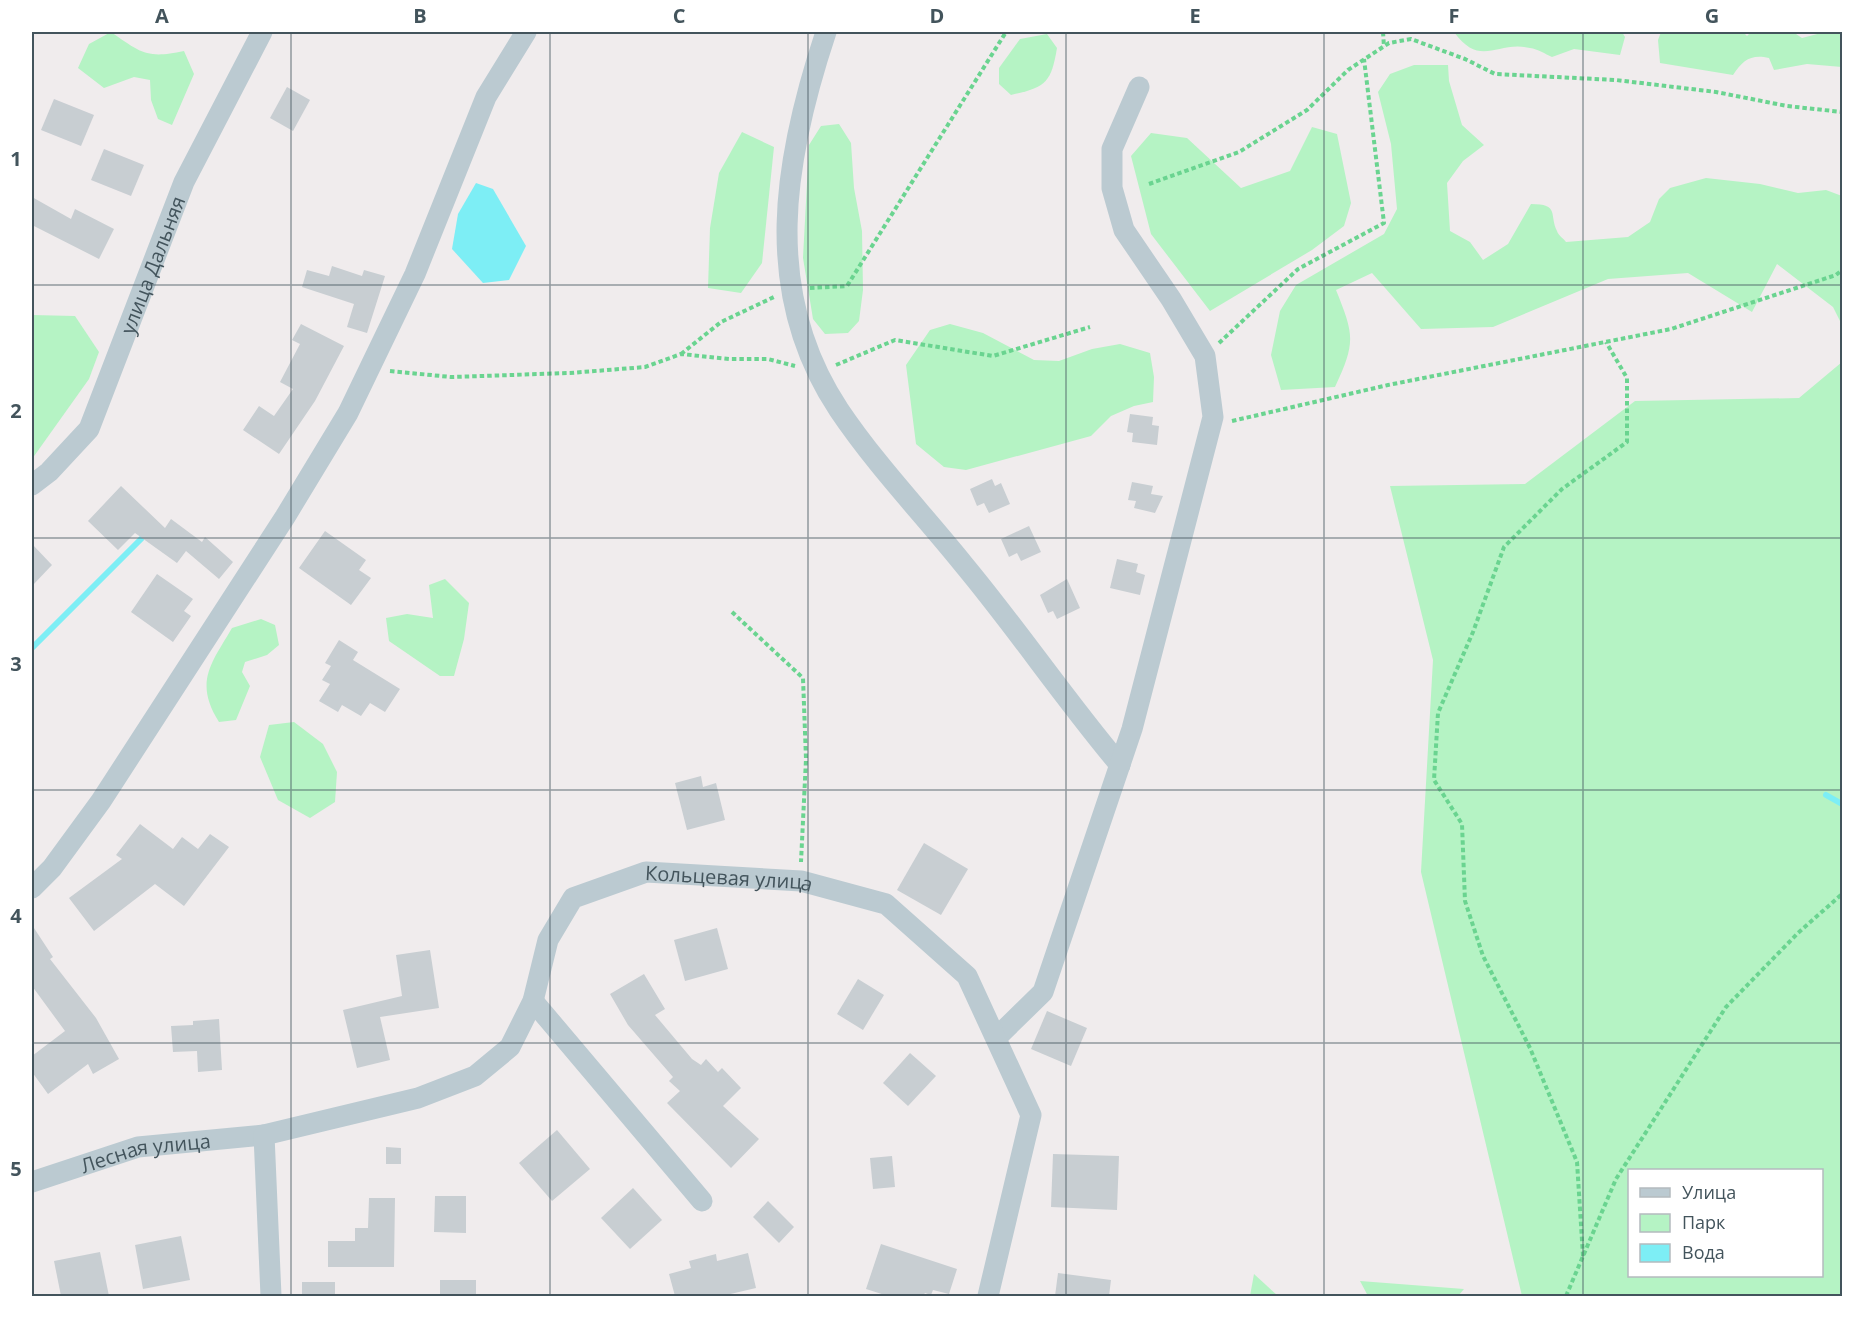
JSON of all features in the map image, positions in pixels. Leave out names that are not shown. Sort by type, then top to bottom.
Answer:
[{"type":"street","name":"улица Дальняя","points":[[32,485],[49,472],[89,429],[184,182],[262,32]]},
{"type":"street","points":[[32,888],[52,868],[101,801],[279,527],[348,413],[415,274],[486,97],[526,32]]},
{"type":"street","points":[[826,32],[810,80],[788,188],[786,237],[787,270],[798,319],[818,373],[839,410],[971,573],[1120,765]]},
{"type":"street","points":[[996,1038],[1043,992],[1135,717],[1213,417],[1204,356],[1171,299],[1124,230],[1112,188],[1112,149],[1139,87]]},
{"type":"street","name":"Кольцевая улица","points":[[264,1135],[418,1098],[476,1076],[510,1047],[533,1001],[548,940],[573,897],[646,872],[801,881],[886,904],[967,976],[1031,1115],[988,1296]]},
{"type":"street","points":[[533,1001],[702,1201]]},
{"type":"street","points":[[264,1135],[272,1296]]},
{"type":"street","name":"Лесная улица","points":[[32,1182],[138,1148],[264,1135]]},
{"type":"path","points":[[368,369],[451,376],[570,373],[645,368],[681,354],[721,322],[792,289],[847,286],[1006,32]]},
{"type":"path","points":[[1383,32],[1384,47]]},
{"type":"path","points":[[1149,184],[1239,152],[1307,110],[1348,70],[1364,59],[1389,43],[1411,39],[1465,59],[1495,74],[1616,80],[1716,92],[1787,106],[1842,112]]},
{"type":"path","points":[[1204,356],[1298,269],[1384,223],[1364,59]]},
{"type":"path","points":[[1210,425],[1388,385],[1671,329],[1836,275],[1842,270]]},
{"type":"path","points":[[681,354],[729,359],[768,359],[818,373],[895,340],[993,356],[1090,327]]},
{"type":"path","points":[[1583,1257],[1577,1162],[1530,1048],[1483,956],[1465,901],[1462,824],[1434,780],[1438,713],[1473,632],[1504,547],[1562,489],[1627,442],[1627,378],[1606,342]]},
{"type":"path","points":[[732,612],[803,678],[806,759],[801,881]]},
{"type":"path","points":[[1566,1296],[1616,1179],[1726,1007],[1798,933],[1842,894]]},
{"type":"green space","points":[[111,32],[145,52],[161,54],[184,51],[194,74],[172,125],[158,119],[151,100],[150,80],[134,77],[104,88],[78,68],[89,44]]},
{"type":"green space","points":[[1454,32],[1622,32],[1625,37],[1620,55],[1574,49],[1552,57],[1536,49],[1518,47],[1490,51],[1473,49]]},
{"type":"green space","points":[[1661,32],[1743,32],[1747,36],[1751,32],[1793,32],[1802,38],[1825,32],[1842,32],[1842,67],[1807,64],[1774,70],[1769,58],[1757,57],[1748,59],[1740,65],[1733,75],[1660,63],[1658,40]]},
{"type":"green space","points":[[1047,34],[1057,48],[1049,76],[1039,86],[1011,95],[999,84],[999,68],[1020,39]]},
{"type":"green space","points":[[1414,65],[1448,65],[1449,81],[1462,125],[1484,145],[1463,161],[1447,183],[1450,231],[1470,242],[1483,260],[1508,244],[1531,204],[1550,208],[1558,232],[1566,242],[1628,237],[1650,222],[1659,199],[1670,188],[1706,178],[1760,184],[1798,193],[1826,190],[1842,196],[1842,325],[1833,307],[1777,264],[1752,312],[1688,273],[1608,279],[1493,327],[1421,329],[1372,273],[1336,290],[1350,338],[1347,359],[1335,387],[1281,390],[1271,355],[1280,311],[1296,285],[1384,234],[1397,209],[1391,144],[1378,92],[1390,74]]},
{"type":"green space","points":[[839,124],[851,143],[854,188],[862,231],[863,290],[859,321],[848,333],[825,334],[813,319],[803,258],[809,145],[821,126]]},
{"type":"green space","points":[[1312,127],[1337,134],[1351,203],[1344,226],[1312,250],[1210,311],[1151,234],[1131,156],[1151,133],[1187,138],[1241,188],[1290,171]]},
{"type":"green space","points":[[742,132],[774,147],[762,263],[741,293],[708,288],[710,228],[719,173]]},
{"type":"green space","points":[[32,315],[75,316],[99,352],[89,379],[32,459]]},
{"type":"green space","points":[[950,324],[983,333],[1034,360],[1059,361],[1092,349],[1120,344],[1150,353],[1154,377],[1153,402],[1134,406],[1111,416],[1091,436],[966,470],[944,467],[916,444],[906,365],[930,330]]},
{"type":"green space","points":[[1842,362],[1842,1296],[1522,1296],[1421,872],[1433,660],[1390,486],[1525,484],[1635,401],[1799,398]]},
{"type":"green space","points":[[445,579],[469,603],[464,639],[454,676],[440,676],[389,641],[386,618],[407,614],[433,618],[429,585]]},
{"type":"green space","points":[[261,619],[275,625],[279,645],[267,655],[245,662],[242,672],[250,686],[236,720],[219,722],[208,696],[208,673],[212,663],[232,628]]},
{"type":"green space","points":[[294,722],[323,744],[337,772],[335,802],[310,818],[278,800],[260,757],[269,725]]},
{"type":"green space","points":[[1254,1274],[1278,1296],[1250,1296]]},
{"type":"green space","points":[[1360,1281],[1464,1289],[1458,1296],[1368,1296]]},
{"type":"water","points":[[476,183],[493,189],[526,246],[509,280],[483,283],[452,249],[458,214]]},
{"type":"building","points":[[287,87],[310,100],[293,131],[270,118]]},
{"type":"building","points":[[54,99],[94,115],[81,146],[41,130]]},
{"type":"building","points":[[104,149],[144,165],[131,196],[91,180]]},
{"type":"building","points":[[32,197],[71,219],[75,209],[114,229],[99,259],[32,225]]},
{"type":"building","points":[[332,266],[362,276],[364,270],[385,276],[367,333],[347,327],[354,304],[302,287],[307,270],[329,276]]},
{"type":"building","points":[[301,324],[344,346],[315,401],[279,454],[243,430],[259,406],[274,416],[293,389],[280,382],[300,344],[292,340]]},
{"type":"building","points":[[1130,414],[1153,417],[1152,425],[1159,426],[1157,445],[1132,442],[1133,433],[1127,432]]},
{"type":"building","points":[[992,479],[995,486],[1001,483],[1010,504],[989,513],[984,503],[977,506],[970,489]]},
{"type":"building","points":[[1132,482],[1153,486],[1151,494],[1163,496],[1155,513],[1134,508],[1136,501],[1128,500]]},
{"type":"building","points":[[121,486],[165,528],[171,519],[202,542],[205,537],[233,562],[219,579],[186,551],[177,563],[135,533],[118,550],[88,521]]},
{"type":"building","points":[[1029,526],[1041,552],[1021,561],[1017,553],[1009,557],[1001,539]]},
{"type":"building","points":[[325,531],[366,560],[359,570],[371,578],[351,605],[299,568]]},
{"type":"building","points":[[32,544],[52,565],[32,586]]},
{"type":"building","points":[[1117,559],[1138,564],[1136,572],[1145,575],[1140,595],[1110,588]]},
{"type":"building","points":[[157,574],[193,599],[184,611],[191,616],[173,642],[131,612]]},
{"type":"building","points":[[1067,579],[1080,608],[1057,619],[1053,611],[1048,613],[1040,595]]},
{"type":"building","points":[[339,640],[358,652],[353,660],[400,689],[385,712],[370,703],[361,716],[342,705],[338,712],[319,701],[330,684],[322,680],[331,666],[325,663]]},
{"type":"building","points":[[701,776],[703,787],[716,783],[725,820],[687,830],[675,783]]},
{"type":"building","points":[[140,824],[173,849],[182,837],[198,849],[210,834],[229,847],[184,906],[155,884],[94,931],[69,898],[122,859],[116,855]]},
{"type":"building","points":[[924,843],[968,869],[941,915],[897,890]]},
{"type":"building","points":[[32,925],[53,957],[50,959],[96,1018],[119,1059],[93,1074],[88,1064],[48,1094],[32,1072],[32,1056],[65,1031],[32,986]]},
{"type":"building","points":[[717,928],[728,969],[685,981],[674,940]]},
{"type":"building","points":[[430,950],[439,1008],[380,1017],[390,1060],[357,1068],[343,1010],[402,996],[396,955]]},
{"type":"building","points":[[644,974],[665,1009],[655,1015],[692,1059],[701,1065],[706,1059],[718,1072],[722,1068],[741,1088],[723,1106],[759,1139],[731,1168],[667,1103],[680,1091],[669,1081],[673,1077],[628,1025],[610,994]]},
{"type":"building","points":[[858,979],[884,995],[863,1030],[837,1014]]},
{"type":"building","points":[[1047,1011],[1087,1028],[1071,1066],[1031,1049]]},
{"type":"building","points":[[219,1019],[222,1070],[198,1072],[197,1051],[173,1052],[171,1026],[193,1025],[193,1021]]},
{"type":"building","points":[[910,1053],[936,1076],[908,1106],[883,1083]]},
{"type":"building","points":[[557,1130],[590,1169],[552,1201],[519,1163]]},
{"type":"building","points":[[386,1147],[401,1148],[401,1164],[386,1164]]},
{"type":"building","points":[[1053,1154],[1119,1156],[1117,1210],[1051,1207]]},
{"type":"building","points":[[892,1156],[895,1187],[873,1189],[870,1158]]},
{"type":"building","points":[[633,1188],[662,1220],[630,1249],[601,1218]]},
{"type":"building","points":[[435,1196],[466,1196],[466,1233],[434,1232]]},
{"type":"building","points":[[369,1198],[395,1198],[394,1267],[328,1267],[328,1241],[355,1241],[355,1228],[368,1228]]},
{"type":"building","points":[[768,1201],[794,1227],[779,1243],[753,1217]]},
{"type":"building","points":[[181,1236],[190,1280],[143,1289],[135,1245]]},
{"type":"building","points":[[881,1244],[957,1269],[949,1294],[933,1290],[931,1295],[925,1293],[923,1296],[888,1296],[866,1289]]},
{"type":"building","points":[[100,1252],[109,1296],[61,1296],[54,1261]]},
{"type":"building","points":[[748,1253],[756,1288],[722,1296],[675,1296],[669,1274],[691,1268],[689,1261],[716,1254],[717,1261]]},
{"type":"building","points":[[1058,1273],[1111,1280],[1109,1296],[1055,1296]]},
{"type":"building","points":[[440,1280],[476,1280],[476,1296],[440,1296]]},
{"type":"building","points":[[302,1282],[335,1282],[335,1296],[302,1296]]},
{"type":"waterway","points":[[32,648],[141,539]]},
{"type":"waterway","points":[[1826,795],[1842,804]]}]
